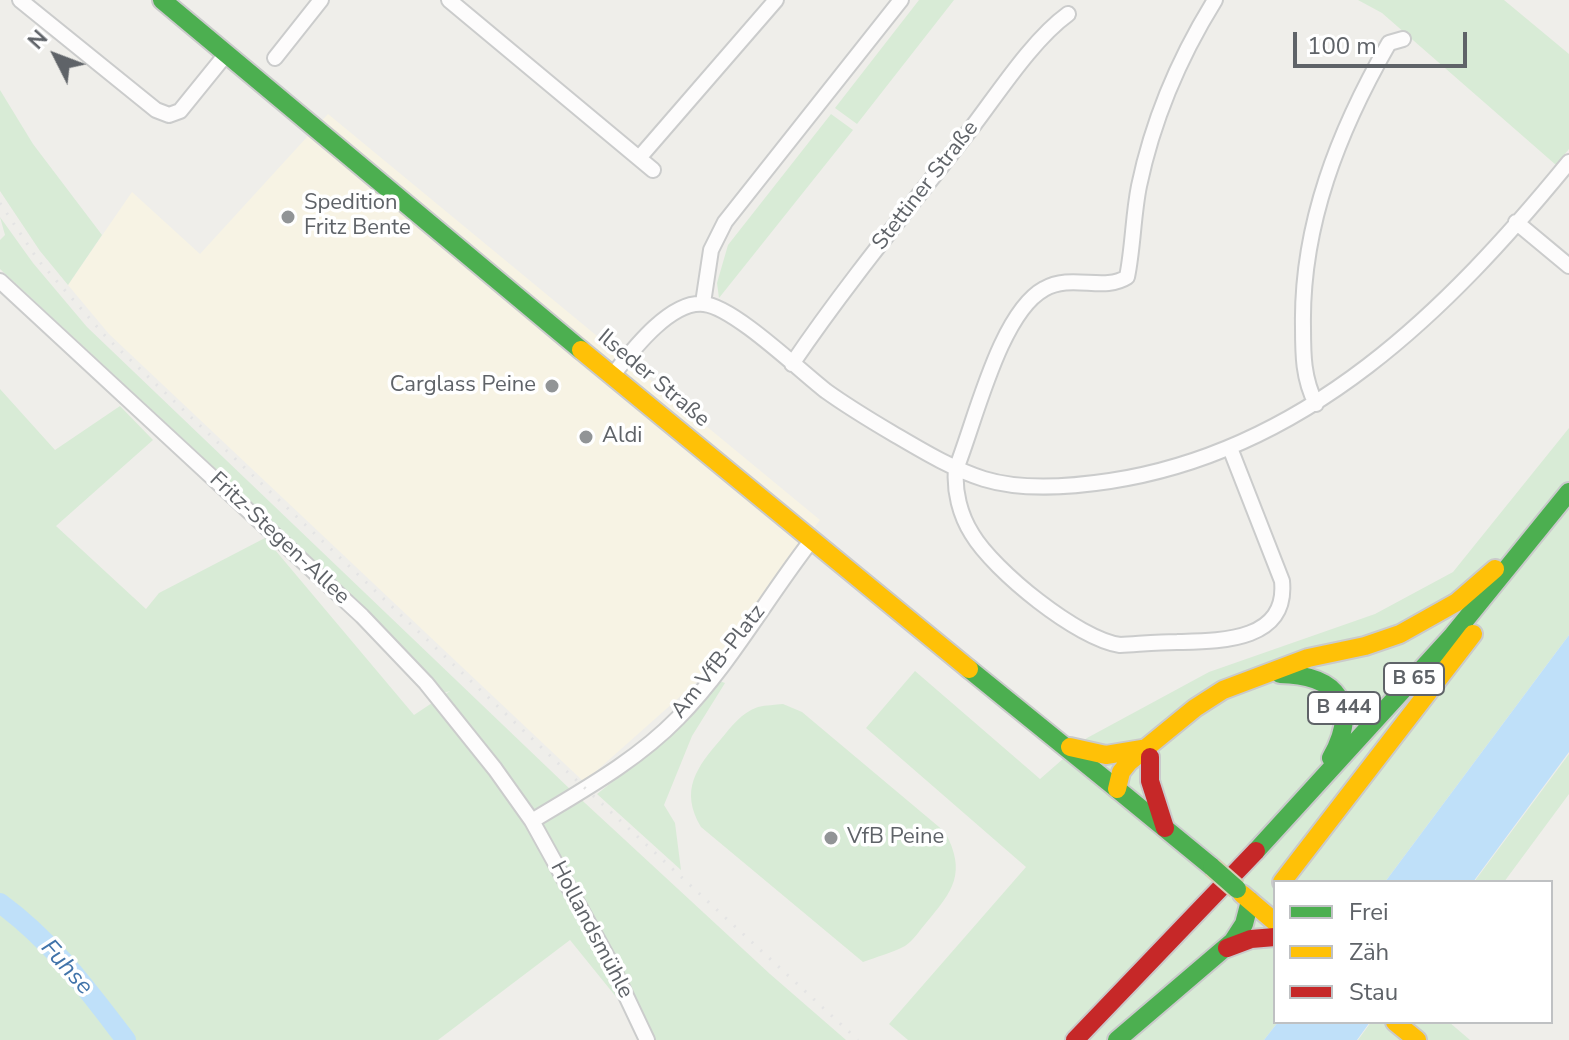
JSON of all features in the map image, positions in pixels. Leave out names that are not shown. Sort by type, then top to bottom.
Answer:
[{"type":"main road","name":"Ilseder Straße","points":[[162,0],[811,541],[1063,744],[1273,920]]},
{"type":"main road","name":"B 65","points":[[1075,1040],[1458,631],[1522,555],[1569,492]]},
{"type":"main road","points":[[1256,678],[1308,658],[1383,641],[1420,625],[1457,602],[1541,529]]},
{"type":"main road","points":[[1284,880],[1483,620],[1522,555]]},
{"type":"main road","name":"B 444","points":[[1146,753],[1207,699],[1256,678],[1293,673],[1317,676],[1328,683],[1342,701],[1345,733],[1340,746],[1302,800]]},
{"type":"main road","points":[[1063,744],[1094,754],[1146,753]]},
{"type":"main road","points":[[1117,789],[1121,772],[1146,753]]},
{"type":"main road","points":[[1146,753],[1150,781],[1165,829]]},
{"type":"main road","points":[[1294,880],[1299,861]]},
{"type":"main road","points":[[1117,1040],[1226,948],[1244,924],[1243,895],[1273,890]]},
{"type":"main road","points":[[1226,948],[1251,939],[1273,937]]},
{"type":"main road","points":[[1397,1024],[1417,1040]]},
{"type":"street","points":[[20,0],[156,110],[169,115],[180,111],[227,53]]},
{"type":"street","points":[[275,58],[321,0]]},
{"type":"street","points":[[449,0],[653,170]]},
{"type":"street","points":[[639,158],[776,0]]},
{"type":"street","points":[[703,303],[711,250],[725,222],[901,0]]},
{"type":"street","points":[[1215,0],[1180,62],[1158,113],[1139,184],[1127,277],[1117,284],[1077,281],[1056,284],[1031,298],[1002,344],[956,469],[955,483],[960,507],[973,536],[1018,582],[1072,624],[1108,643],[1120,645],[1222,640],[1250,634],[1268,623],[1276,613],[1283,591],[1282,581],[1230,448]]},
{"type":"street","name":"Stettiner Straße","points":[[792,364],[842,293],[1022,63],[1056,22],[1068,14]]},
{"type":"street","points":[[1316,404],[1306,384],[1303,369],[1302,312],[1308,258],[1322,190],[1350,117],[1375,66],[1389,43],[1403,39]]},
{"type":"street","points":[[612,376],[662,322],[686,307],[703,303],[719,308],[738,320],[856,411],[956,469],[1006,484],[1040,486],[1090,484],[1169,469],[1230,448],[1284,423],[1316,404],[1387,352],[1451,291],[1569,162]]},
{"type":"street","points":[[1516,222],[1569,266]]},
{"type":"street","name":"Fritz-Stegen-Allee","points":[[0,281],[362,616],[452,715],[532,821]]},
{"type":"street","name":"Am VfB-Platz","points":[[532,821],[596,783],[675,721],[712,678],[811,541]]},
{"type":"street","name":"Hollandsmühle","points":[[532,821],[610,962],[647,1040]]},
{"type":"shaded area","points":[[328,114],[820,520],[701,678],[584,782],[109,334],[68,285],[132,192],[200,254]]},
{"type":"green space","points":[[919,0],[954,0],[857,124],[835,108]]},
{"type":"green space","points":[[1358,0],[1504,0],[1569,54],[1569,149],[1556,165],[1382,13]]},
{"type":"green space","points":[[0,90],[33,144],[102,235],[68,285],[40,251],[0,191]]},
{"type":"green space","points":[[831,114],[853,130],[719,298],[717,283],[728,245]]},
{"type":"green space","points":[[0,217],[33,263],[87,327],[572,791],[846,1040],[651,1040],[570,940],[438,1040],[0,1040],[0,389],[55,450],[120,406],[153,440],[56,526],[146,609],[159,593],[265,538],[414,715],[450,691],[444,693],[359,602],[0,269],[0,240],[5,235]]},
{"type":"green space","points":[[1569,428],[1569,635],[1386,880],[1273,880],[1273,1024],[1276,1024],[1264,1040],[908,1040],[889,1024],[1026,867],[866,728],[915,671],[1040,779],[1087,738],[1209,672],[1375,614],[1453,572]]},
{"type":"green space","points":[[717,680],[725,683],[692,736],[664,805],[675,823],[681,870],[597,794],[655,748]]},
{"type":"green space","name":"VfB Peine","points":[[783,704],[802,712],[945,832],[955,859],[954,881],[935,912],[905,946],[863,962],[701,827],[691,802],[691,790],[698,769],[733,725],[747,713],[758,707]]},
{"type":"green space","points":[[1569,754],[1569,794],[1505,880],[1475,880]]},
{"type":"green space","points":[[1370,1024],[1451,1024],[1470,1040],[1358,1040]]},
{"type":"water","points":[[1569,635],[1569,752],[1474,880],[1386,880]]},
{"type":"water","points":[[1276,1024],[1369,1024],[1357,1040],[1264,1040]]},
{"type":"waterway","name":"Fuhse","points":[[0,903],[53,950],[126,1040]]},
{"type":"railway","points":[[0,203],[38,260],[106,337],[561,766],[858,1040]]},
{"type":"traffic: fast","points":[[162,0],[581,350]]},
{"type":"traffic: fast","points":[[1256,851],[1453,635],[1569,492]]},
{"type":"traffic: fast","points":[[969,669],[1117,789]]},
{"type":"traffic: fast","points":[[1280,674],[1317,680],[1338,697],[1343,709],[1343,723],[1340,740],[1331,758]]},
{"type":"traffic: fast","points":[[1117,789],[1212,867]]},
{"type":"traffic: fast","points":[[1212,867],[1237,889]]},
{"type":"traffic: fast","points":[[1117,1040],[1233,941],[1244,924],[1250,901]]},
{"type":"traffic: slow","points":[[581,350],[969,669]]},
{"type":"traffic: slow","points":[[1117,789],[1121,772],[1129,762],[1195,708],[1223,690],[1308,658],[1365,646],[1400,634],[1457,602],[1495,569]]},
{"type":"traffic: slow","points":[[1284,880],[1473,634]]},
{"type":"traffic: slow","points":[[1070,747],[1106,755],[1142,749]]},
{"type":"traffic: slow","points":[[1242,894],[1273,920]]},
{"type":"traffic: slow","points":[[1397,1024],[1417,1040]]},
{"type":"traffic: jam","points":[[1150,757],[1150,781],[1165,828]]},
{"type":"traffic: jam","points":[[1075,1040],[1256,851]]},
{"type":"traffic: jam","points":[[1227,948],[1251,939],[1273,937]]},
{"type":"place","name":"Spedition Fritz Bente","points":[[288,217]]},
{"type":"place","name":"Carglass Peine","points":[[552,386]]},
{"type":"place","name":"Aldi","points":[[586,437]]},
{"type":"place","name":"VfB Peine","points":[[831,838]]}]
